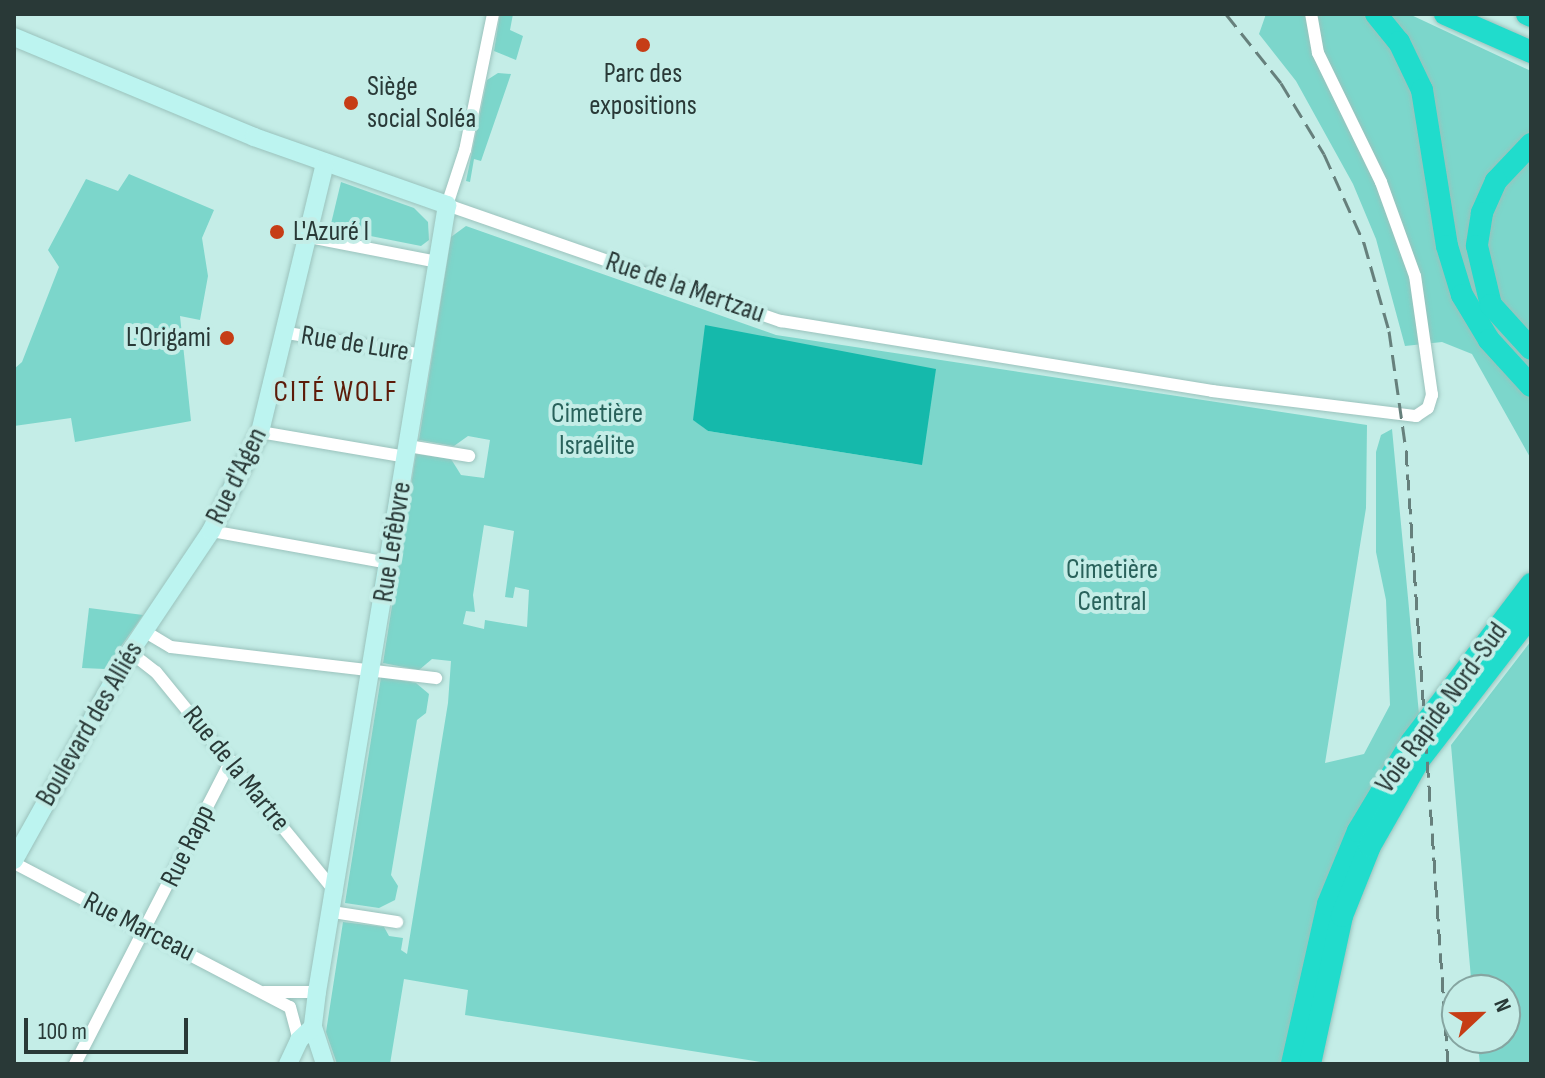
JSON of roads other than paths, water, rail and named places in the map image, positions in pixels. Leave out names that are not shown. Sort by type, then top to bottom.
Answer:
[{"type":"highway","points":[[1376,14],[1399,42],[1422,90],[1447,246],[1462,295],[1489,340],[1531,386]]},
{"type":"highway","points":[[1445,14],[1531,52]]},
{"type":"highway","points":[[1531,144],[1496,181],[1482,213],[1477,246],[1491,305],[1531,349]]},
{"type":"highway","points":[[1523,611],[1531,576]]},
{"type":"highway","name":"Voie Rapide Nord-Sud","points":[[1310,1064],[1342,916],[1376,833],[1419,760],[1523,611],[1531,584]]},
{"type":"highway","name":"Voie Rapide Nord-Sud","points":[[1292,1064],[1328,904],[1358,831],[1412,741],[1523,611]]},
{"type":"main road","name":"Rue de la Mertzau","points":[[14,37],[325,164],[447,205]]},
{"type":"main road","name":"Rue d'Agen","points":[[144,631],[211,531],[260,432],[287,333],[325,164]]},
{"type":"main road","name":"Rue Lefèbvre","points":[[313,1027],[447,205]]},
{"type":"main road","name":"Boulevard des Alliés","points":[[14,862],[144,631]]},
{"type":"main road","points":[[288,1064],[299,1040],[313,1027],[325,1064]]},
{"type":"street","name":"Rue Lefèbvre","points":[[447,205],[465,150],[493,14]]},
{"type":"street","name":"Rue de la Mertzau","points":[[447,205],[781,321],[1390,415],[1416,416],[1431,402],[1420,298],[1390,204],[1318,53],[1311,14]]},
{"type":"street","points":[[309,237],[438,262]]},
{"type":"street","name":"Rue de Lure","points":[[287,333],[423,355]]},
{"type":"street","points":[[260,432],[407,452],[469,456]]},
{"type":"street","points":[[211,531],[389,563]]},
{"type":"street","points":[[144,631],[171,647],[436,678]]},
{"type":"street","name":"Rue de la Martre","points":[[130,652],[156,672],[336,893]]},
{"type":"street","name":"Rue Rapp","points":[[75,1064],[231,761]]},
{"type":"street","name":"Rue Marceau","points":[[14,862],[290,1007],[299,1040]]},
{"type":"street","points":[[333,912],[397,922]]},
{"type":"street","name":"Rue Marceau","points":[[264,992],[317,992]]},
{"type":"railway","points":[[1226,14],[1281,83],[1324,154],[1364,243],[1389,331],[1406,450],[1448,1064]]},
{"type":"place","name":"Parc des expositions","points":[[643,45]]},
{"type":"place","name":"Siège social Soléa","points":[[351,103]]},
{"type":"place","name":"L'Azuré I","points":[[277,232]]},
{"type":"place","name":"L'Origami","points":[[227,338]]},
{"type":"district","name":"CITÉ WOLF","points":[[336,392]]},
{"type":"park label","name":"Cimetière Israélite","points":[[597,430]]},
{"type":"park label","name":"Cimetière Central","points":[[1112,586]]}]
